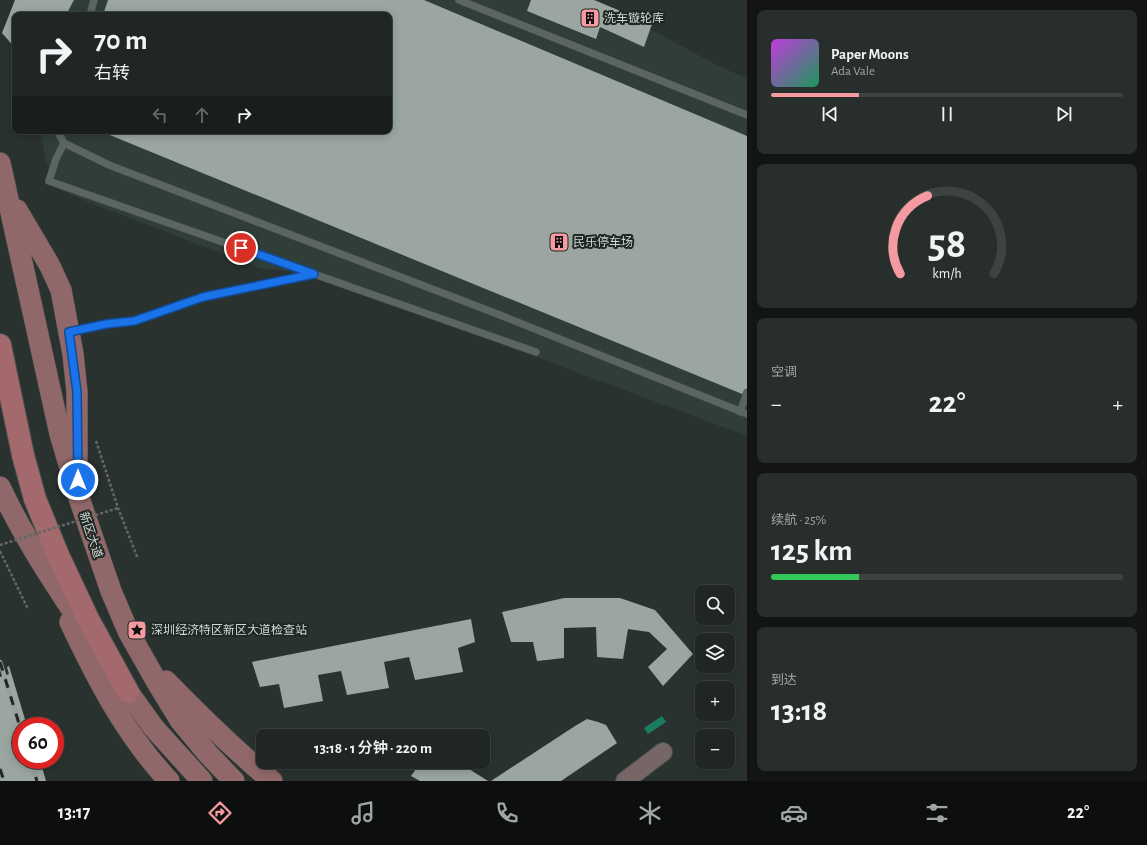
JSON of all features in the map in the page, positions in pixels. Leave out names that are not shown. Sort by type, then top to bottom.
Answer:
[{"type":"highway","points":[[0,345],[23,454],[35,499],[58,556],[88,619],[128,692]]},
{"type":"main road","points":[[2,171],[20,214],[50,266],[61,290],[69,332],[77,392],[78,495]]},
{"type":"main road","name":"新区大道","points":[[2,171],[60,434],[78,495],[111,591],[128,631],[180,720],[208,754],[234,781]]},
{"type":"main road","points":[[0,487],[20,527],[50,578],[128,692],[154,728],[202,781]]},
{"type":"main road","points":[[50,578],[104,691],[122,721],[142,749],[169,781]]},
{"type":"main road","points":[[128,631],[159,673],[191,707],[227,742],[272,781]]},
{"type":"main road","points":[[626,781],[662,752]]},
{"type":"lane","points":[[91,12],[94,0]]},
{"type":"lane","points":[[459,0],[747,115]]},
{"type":"lane","points":[[59,134],[64,143],[109,165],[492,313],[744,413],[747,393]]},
{"type":"lane","points":[[64,143],[48,181],[536,352]]},
{"type":"lane","points":[[69,332],[106,324],[134,321],[203,297],[314,274]]},
{"type":"path","points":[[94,436],[118,508],[138,559]]},
{"type":"path","points":[[0,545],[118,508]]},
{"type":"path","points":[[0,551],[28,609]]},
{"type":"shaded area","name":"民乐停车场","points":[[17,0],[597,0],[720,67],[747,78],[747,436],[314,274],[260,268],[93,204],[58,189],[45,158],[41,134],[392,134],[392,12],[20,12]]},
{"type":"shaded area","points":[[662,716],[666,722],[648,734],[644,728]]},
{"type":"building","points":[[15,0],[74,0],[68,12],[12,12],[12,45],[2,33]]},
{"type":"building","name":"民乐停车场","points":[[108,0],[424,0],[747,136],[747,396],[107,134],[392,134],[392,12],[104,12]]},
{"type":"building","name":"洗车镟轮库","points":[[531,0],[594,0],[652,24],[644,47],[600,27],[596,39],[527,11]]},
{"type":"building","points":[[564,598],[620,598],[655,610],[693,654],[663,686],[648,667],[667,649],[649,632],[628,629],[623,659],[597,657],[596,627],[564,628],[564,658],[537,661],[533,642],[511,642],[502,612]]},
{"type":"building","points":[[471,619],[475,642],[458,648],[463,672],[415,680],[409,657],[384,662],[389,688],[347,695],[341,671],[318,675],[323,701],[284,708],[279,684],[260,687],[252,662]]},
{"type":"building","points":[[9,666],[24,717],[12,717],[12,769],[43,769],[46,781],[0,781],[0,677],[9,674],[7,667]]},
{"type":"building","points":[[587,719],[606,725],[617,743],[561,781],[491,781],[575,726]]},
{"type":"building","points":[[416,769],[469,769],[488,781],[420,781],[411,776]]},
{"type":"railway","points":[[0,662],[17,717]]},
{"type":"railway","points":[[0,769],[4,781]]},
{"type":"railway","points":[[33,769],[37,781]]},
{"type":"place","name":"洗车镟轮库","points":[[590,18]]},
{"type":"place","name":"民乐停车场","points":[[559,242]]},
{"type":"place","name":"深圳经济特区新区大道检查站","points":[[137,630]]},
{"type":"route","points":[[78,480],[77,392],[69,332],[106,324],[134,321],[203,297],[314,274],[241,248]]}]
